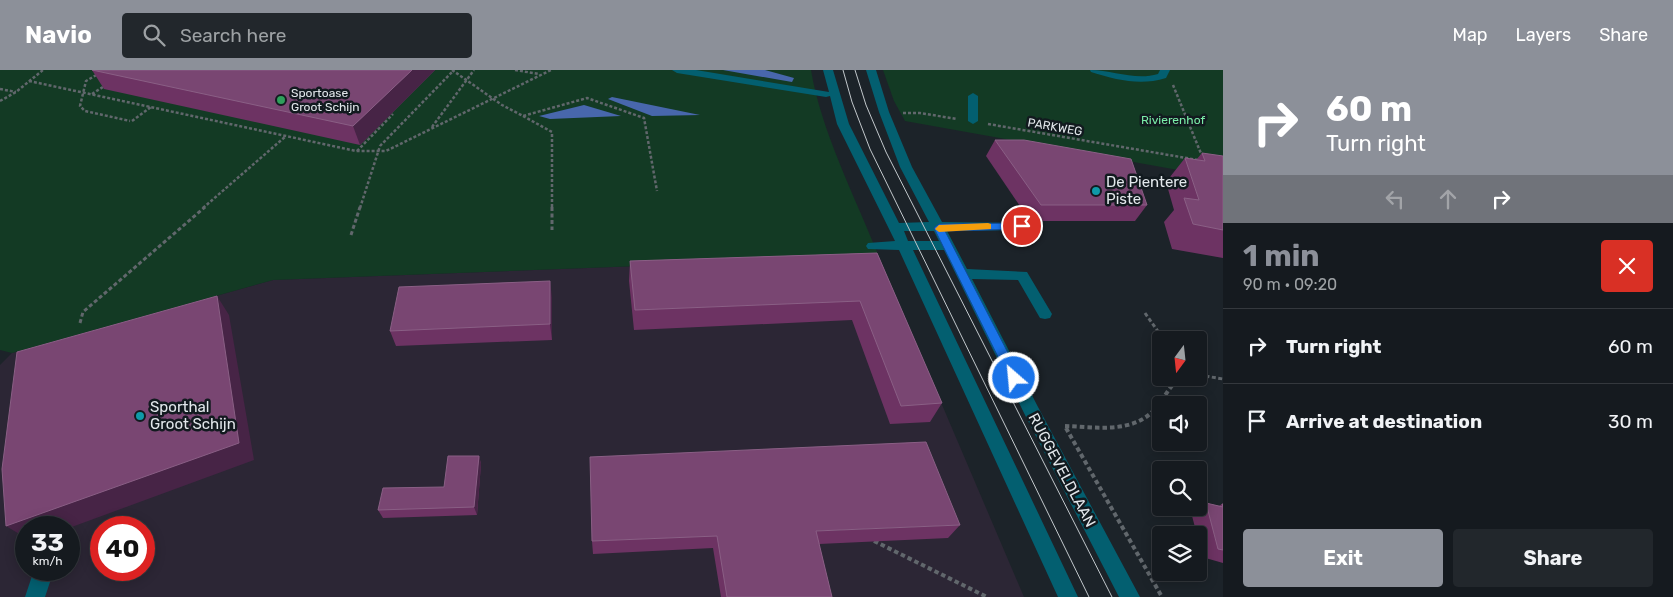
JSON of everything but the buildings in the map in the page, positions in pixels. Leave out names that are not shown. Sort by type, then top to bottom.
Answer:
[{"type":"street","points":[[677,70],[826,94]]},
{"type":"street","points":[[828,70],[843,124],[895,227],[1068,597]]},
{"type":"street","name":"RUGGEVELDLAAN","points":[[871,70],[884,112],[906,167],[1130,597]]},
{"type":"street","points":[[1095,70],[1143,80],[1153,80],[1164,73]]},
{"type":"street","points":[[973,96],[973,121]]},
{"type":"street","points":[[895,227],[1022,226]]},
{"type":"street","points":[[873,246],[948,245]]},
{"type":"street","points":[[963,274],[1022,275],[1045,314]]},
{"type":"street","points":[[35,597],[40,581]]},
{"type":"path","points":[[0,101],[16,92],[43,70]]},
{"type":"path","points":[[105,70],[86,81],[85,93],[80,106],[85,111],[131,121],[151,107]]},
{"type":"path","points":[[351,234],[380,146],[453,70],[492,98],[552,132],[552,230]]},
{"type":"path","points":[[432,128],[474,70]]},
{"type":"path","points":[[515,70],[541,74]]},
{"type":"path","points":[[30,81],[356,152],[386,151],[551,70]]},
{"type":"path","name":"PARKWEG","points":[[884,112],[920,113],[973,121],[1204,161],[1172,81],[1164,73]]},
{"type":"path","points":[[92,94],[107,85]]},
{"type":"path","points":[[0,89],[16,92]]},
{"type":"path","points":[[523,116],[588,98],[644,118],[657,191]]},
{"type":"path","points":[[356,152],[393,114]]},
{"type":"path","points":[[80,322],[83,312],[287,136]]},
{"type":"path","points":[[1145,313],[1158,331]]},
{"type":"path","points":[[1208,377],[1223,380]]},
{"type":"path","points":[[1065,426],[1114,426],[1137,423],[1149,416],[1173,386]]},
{"type":"path","points":[[874,541],[987,597]]},
{"type":"shaded area","points":[[879,257],[1024,597],[0,597],[0,365],[12,353],[273,280]]},
{"type":"green space","points":[[0,70],[811,70],[831,141],[879,257],[273,280],[12,353],[0,350]]},
{"type":"green space","name":"Rivierenhof","points":[[883,70],[1223,70],[1223,178],[905,121],[894,101]]},
{"type":"water","points":[[723,70],[765,70],[794,78],[792,82]]},
{"type":"water","points":[[612,97],[700,115],[652,116],[608,99]]},
{"type":"water","points":[[584,105],[621,116],[550,119],[539,116]]},
{"type":"tram line","points":[[843,70],[852,102],[870,149],[1089,597]]},
{"type":"tram line","points":[[855,70],[866,105],[886,152],[1112,597]]},
{"type":"slow traffic","points":[[939,229],[988,227]]},
{"type":"place","name":"Sportoase Groot Schijn","points":[[281,100]]},
{"type":"place","name":"De Pientere Piste","points":[[1096,191]]},
{"type":"place","name":"Sporthal Groot Schijn","points":[[140,416]]},
{"type":"route","points":[[1014,378],[939,228],[1022,226]]}]
